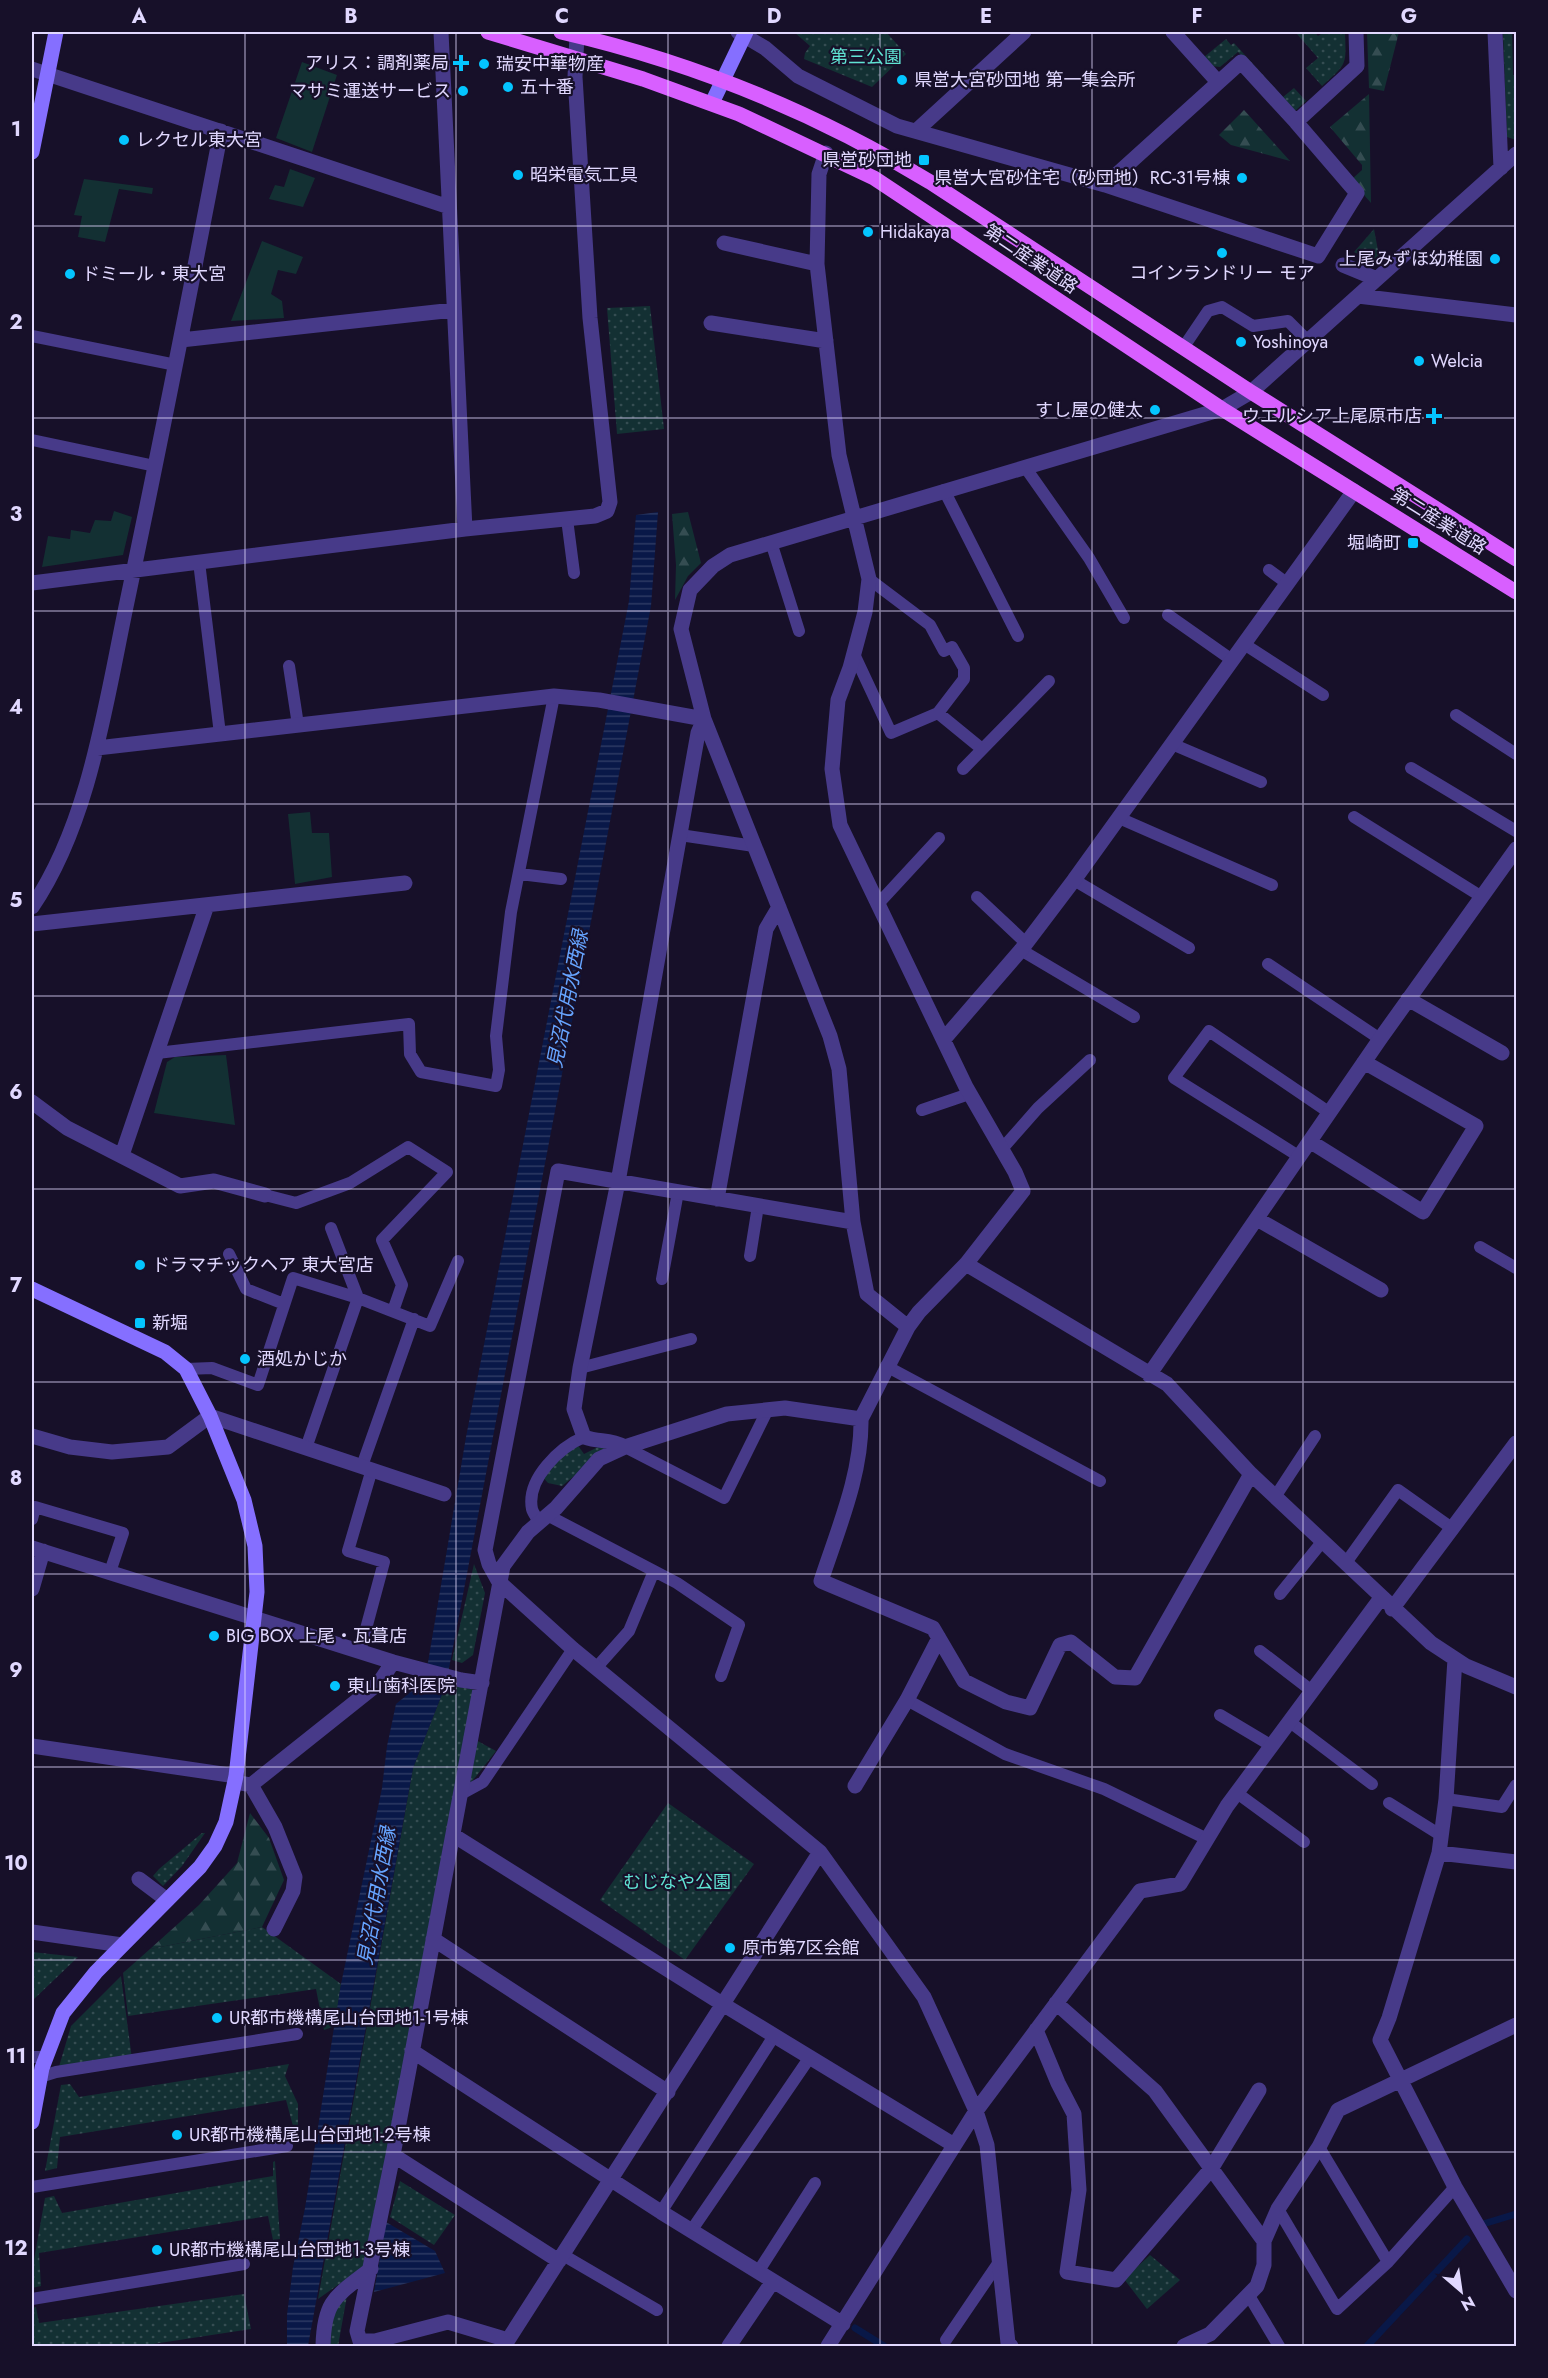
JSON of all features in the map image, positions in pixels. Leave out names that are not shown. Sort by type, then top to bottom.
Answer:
[{"type":"main road","name":"第二産業道路","points":[[488,32],[712,103],[826,153],[874,178],[1222,409],[1516,592]]},
{"type":"main road","name":"第二産業道路","points":[[561,32],[641,52],[722,81],[803,113],[884,154],[1251,393],[1516,559]]},
{"type":"street","points":[[32,152],[57,32]]},
{"type":"street","points":[[441,32],[465,529]]},
{"type":"street","points":[[712,103],[742,32],[798,76],[897,126],[1105,185],[1318,256],[1357,193],[1241,62],[1105,185]]},
{"type":"street","points":[[916,131],[1024,32]]},
{"type":"street","points":[[1173,32],[1218,82]]},
{"type":"street","points":[[1296,122],[1357,66],[1356,32]]},
{"type":"street","points":[[1495,32],[1501,168]]},
{"type":"street","points":[[32,583],[465,529],[601,515],[607,511],[610,502],[590,318],[575,76],[580,60],[581,36]]},
{"type":"street","points":[[32,69],[449,207]]},
{"type":"street","points":[[32,907],[49,882],[68,840],[96,748],[176,365],[220,131]]},
{"type":"street","points":[[826,153],[819,174],[817,264],[839,455],[868,579],[865,612],[854,654],[838,700],[832,769],[840,825],[969,1094],[1015,1172],[1023,1191],[966,1264],[918,1312],[886,1366],[861,1419],[861,1443],[850,1491],[821,1581],[933,1628],[964,1681],[1006,1702],[1030,1708],[1060,1645],[1071,1642],[1114,1677],[1135,1678],[1251,1474]]},
{"type":"street","points":[[908,1327],[867,1294],[853,1222],[839,1069],[830,1036],[704,718],[681,629],[690,590],[713,566],[730,555],[1222,409],[1251,393],[1516,154]]},
{"type":"street","points":[[724,243],[817,264]]},
{"type":"street","points":[[1343,265],[1377,279]]},
{"type":"street","points":[[1358,296],[1516,315]]},
{"type":"street","points":[[181,340],[454,310]]},
{"type":"street","points":[[711,323],[826,340]]},
{"type":"street","points":[[944,1039],[1023,947],[1074,880],[1354,491]]},
{"type":"street","points":[[96,748],[554,696],[599,700],[704,718]]},
{"type":"street","points":[[625,1447],[612,1440],[594,1441],[585,1437],[574,1409],[580,1368],[618,1182],[698,733],[704,718]]},
{"type":"street","points":[[1149,1375],[1380,1039],[1516,849]]},
{"type":"street","points":[[32,924],[405,883]]},
{"type":"street","points":[[123,1155],[207,905]]},
{"type":"street","points":[[717,1198],[766,929],[779,907]]},
{"type":"street","points":[[1408,999],[1502,1053]]},
{"type":"street","points":[[1311,1142],[1423,1212],[1476,1126],[1364,1062]]},
{"type":"street","points":[[32,1102],[68,1128],[180,1186],[214,1181],[265,1195]]},
{"type":"street","points":[[853,1222],[558,1171],[485,1550],[499,1582],[573,1649],[820,1852],[924,1997],[976,2111],[987,2145],[1008,2343],[1011,2346]]},
{"type":"street","points":[[1257,1219],[1381,1290]]},
{"type":"street","points":[[966,1264],[1167,1384],[1251,1474],[1431,1643],[1455,1659],[1516,1687]]},
{"type":"street","points":[[32,1289],[165,1352],[186,1369],[231,1465],[251,1525],[256,1570],[255,1617],[235,1779],[226,1822],[215,1846],[200,1866],[80,1989],[63,2013],[38,2057],[40,2077],[32,2122]]},
{"type":"street","points":[[820,1852],[508,2340],[448,2322],[358,2344],[357,2331],[393,2155],[503,1566],[513,1550],[556,1508],[599,1459],[625,1447],[728,1414],[768,1409],[785,1408],[861,1419]]},
{"type":"street","points":[[210,1416],[444,1494]]},
{"type":"street","points":[[32,1436],[70,1447],[112,1452],[168,1447],[210,1416]]},
{"type":"street","points":[[828,2346],[976,2111],[1140,1891],[1180,1884],[1237,1793],[1312,1691],[1452,1529],[1516,1443]]},
{"type":"street","points":[[32,1589],[37,1549],[393,1662],[461,1680],[482,1683]]},
{"type":"street","points":[[855,1786],[907,1700],[939,1638]]},
{"type":"street","points":[[1455,1659],[1446,1799],[1439,1853],[1389,2018],[1380,2040],[1455,2187],[1516,2291]]},
{"type":"street","points":[[251,1785],[379,1683],[393,1662]]},
{"type":"street","points":[[32,1746],[235,1779],[251,1785],[275,1827],[295,1877],[292,1891],[274,1929]]},
{"type":"street","points":[[453,1835],[774,2036],[954,2145]]},
{"type":"street","points":[[1439,1853],[1516,1862]]},
{"type":"street","points":[[139,1879],[167,1900]]},
{"type":"street","points":[[32,1932],[122,1945]]},
{"type":"street","points":[[434,1939],[668,2092]]},
{"type":"street","points":[[1056,2003],[1155,2091],[1264,2241]]},
{"type":"street","points":[[1184,2346],[1210,2334],[1257,2286],[1264,2265],[1264,2241],[1278,2209],[1319,2147],[1338,2110],[1516,2025]]},
{"type":"street","points":[[1036,2030],[1058,2084],[1074,2114],[1079,2190],[1067,2272],[1116,2280],[1210,2169],[1259,2090]]},
{"type":"street","points":[[412,2051],[661,2212],[843,2324]]},
{"type":"street","points":[[393,2155],[561,2258]]},
{"type":"street","points":[[323,2346],[324,2324],[335,2296],[371,2269]]},
{"type":"street","points":[[729,2346],[773,2281]]},
{"type":"lane","points":[[1184,348],[1208,311],[1222,307],[1253,326],[1288,321],[1308,341]]},
{"type":"lane","points":[[32,336],[176,365]]},
{"type":"lane","points":[[32,440],[155,466]]},
{"type":"lane","points":[[1025,467],[1089,558],[1124,618]]},
{"type":"lane","points":[[944,490],[1018,636]]},
{"type":"lane","points":[[567,519],[574,573]]},
{"type":"lane","points":[[771,542],[799,631]]},
{"type":"lane","points":[[199,562],[220,734]]},
{"type":"lane","points":[[1269,570],[1288,584]]},
{"type":"lane","points":[[854,654],[891,733],[938,713],[964,679],[964,668],[952,647],[944,651],[930,625],[868,579]]},
{"type":"lane","points":[[1168,615],[1232,660]]},
{"type":"lane","points":[[1244,644],[1323,695]]},
{"type":"lane","points":[[289,666],[298,725]]},
{"type":"lane","points":[[963,769],[1049,681]]},
{"type":"lane","points":[[157,1053],[409,1024],[410,1054],[421,1072],[496,1086],[499,1070],[496,1036],[511,912],[554,696]]},
{"type":"lane","points":[[938,713],[982,749]]},
{"type":"lane","points":[[1456,715],[1516,754]]},
{"type":"lane","points":[[1172,744],[1262,782]]},
{"type":"lane","points":[[1411,768],[1516,831]]},
{"type":"lane","points":[[1354,817],[1482,897]]},
{"type":"lane","points":[[1119,818],[1272,885]]},
{"type":"lane","points":[[680,835],[754,846]]},
{"type":"lane","points":[[878,904],[939,838]]},
{"type":"lane","points":[[520,874],[561,879]]},
{"type":"lane","points":[[1074,880],[1189,948]]},
{"type":"lane","points":[[977,897],[1023,947],[1134,1017]]},
{"type":"lane","points":[[1268,964],[1380,1039]]},
{"type":"lane","points":[[1300,1157],[1174,1078],[1209,1031],[1330,1113]]},
{"type":"lane","points":[[1001,1150],[1038,1108],[1090,1060]]},
{"type":"lane","points":[[922,1110],[969,1094]]},
{"type":"lane","points":[[265,1195],[296,1203],[350,1183],[408,1147],[447,1172],[382,1240],[402,1285],[393,1311]]},
{"type":"lane","points":[[662,1279],[678,1192]]},
{"type":"lane","points":[[750,1256],[758,1206]]},
{"type":"lane","points":[[306,1448],[358,1298],[331,1228]]},
{"type":"lane","points":[[1480,1247],[1516,1268]]},
{"type":"lane","points":[[229,1254],[246,1289],[284,1304]]},
{"type":"lane","points":[[186,1369],[212,1368],[258,1385],[293,1278],[358,1298],[430,1326],[458,1261]]},
{"type":"lane","points":[[360,1651],[384,1562],[348,1551],[367,1468],[414,1320]]},
{"type":"lane","points":[[580,1368],[691,1339]]},
{"type":"lane","points":[[886,1366],[1100,1481]]},
{"type":"lane","points":[[625,1447],[724,1498],[768,1409]]},
{"type":"lane","points":[[1275,1497],[1315,1436]]},
{"type":"lane","points":[[585,1437],[572,1442],[555,1456],[538,1476],[532,1509],[543,1519],[677,1583],[739,1625],[721,1676]]},
{"type":"lane","points":[[1345,1564],[1398,1490],[1452,1529]]},
{"type":"lane","points":[[32,1519],[35,1507],[123,1533],[110,1572]]},
{"type":"lane","points":[[1280,1594],[1322,1542]]},
{"type":"lane","points":[[596,1668],[629,1631],[654,1571]]},
{"type":"lane","points":[[461,1794],[483,1782],[573,1649]]},
{"type":"lane","points":[[1260,1651],[1312,1691]]},
{"type":"lane","points":[[907,1700],[1005,1754],[1104,1789],[1207,1839]]},
{"type":"lane","points":[[1220,1715],[1272,1746]]},
{"type":"lane","points":[[1290,1722],[1372,1784]]},
{"type":"lane","points":[[1446,1799],[1502,1808],[1516,1785]]},
{"type":"lane","points":[[1237,1793],[1304,1842]]},
{"type":"lane","points":[[1389,1803],[1442,1836]]},
{"type":"lane","points":[[40,2077],[56,2072],[297,2034]]},
{"type":"lane","points":[[661,2212],[774,2036]]},
{"type":"lane","points":[[691,2231],[810,2057]]},
{"type":"lane","points":[[32,2187],[287,2146]]},
{"type":"lane","points":[[1319,2147],[1388,2262]]},
{"type":"lane","points":[[758,2272],[815,2183]]},
{"type":"lane","points":[[1278,2209],[1337,2309],[1388,2262],[1455,2187]]},
{"type":"lane","points":[[561,2258],[657,2310]]},
{"type":"lane","points":[[946,2340],[999,2262]]},
{"type":"lane","points":[[32,2299],[244,2264]]},
{"type":"lane","points":[[1248,2294],[1279,2346]]},
{"type":"green space","name":"第三公園","points":[[794,32],[886,32],[906,54],[872,87],[804,59],[810,46]]},
{"type":"green space","points":[[1314,32],[1318,36],[1324,32],[1345,32],[1344,63],[1322,86],[1306,68],[1318,58],[1297,34]]},
{"type":"green space","points":[[1367,32],[1399,32],[1384,91],[1369,88]]},
{"type":"green space","points":[[1503,32],[1512,32],[1513,75],[1516,76],[1516,140],[1507,137]]},
{"type":"green space","points":[[1226,39],[1231,45],[1234,43],[1283,97],[1294,88],[1306,101],[1296,110],[1290,110],[1238,52],[1220,67],[1212,66],[1204,57]]},
{"type":"green space","points":[[302,62],[337,75],[312,152],[276,138]]},
{"type":"green space","points":[[1369,94],[1371,203],[1351,180],[1362,170],[1362,165],[1330,127]]},
{"type":"green space","points":[[1244,110],[1290,161],[1231,145],[1219,135]]},
{"type":"green space","points":[[290,169],[315,178],[303,207],[269,199],[275,185],[284,187]]},
{"type":"green space","points":[[84,179],[153,188],[152,194],[119,189],[105,242],[78,237],[82,216],[74,215]]},
{"type":"green space","points":[[1374,229],[1379,256],[1373,262],[1354,252]]},
{"type":"green space","points":[[262,241],[303,257],[296,274],[278,270],[271,294],[282,301],[284,318],[231,321]]},
{"type":"green space","points":[[650,306],[664,429],[617,434],[607,308]]},
{"type":"green space","points":[[114,511],[132,517],[123,555],[42,567],[48,536],[70,539],[71,530],[90,533],[95,520],[111,521]]},
{"type":"green space","points":[[688,512],[701,563],[688,576],[675,600],[676,565],[672,514]]},
{"type":"green space","points":[[310,812],[312,833],[329,833],[332,877],[295,884],[288,814]]},
{"type":"green space","points":[[226,1055],[235,1125],[154,1113],[167,1062],[175,1057]]},
{"type":"green space","points":[[577,1444],[584,1454],[602,1445],[606,1450],[562,1486],[548,1483],[541,1475]]},
{"type":"green space","points":[[474,1564],[485,1593],[473,1655],[462,1663],[452,1660]]},
{"type":"green space","points":[[446,1684],[480,1691],[372,2261],[318,2299],[413,1768]]},
{"type":"green space","points":[[474,1739],[496,1751],[470,1784],[465,1781]]},
{"type":"green space","name":"むじなや公園","points":[[668,1803],[754,1864],[685,1960],[600,1900]]},
{"type":"green space","points":[[250,1813],[269,1838],[284,1880],[262,1927],[150,1949],[199,1905],[237,1863]]},
{"type":"green space","points":[[202,1833],[205,1833],[182,1866],[163,1886],[153,1876]]},
{"type":"green space","points":[[262,1927],[341,1984],[335,2026],[324,2030],[316,1989],[128,2016],[123,1973],[150,1949]]},
{"type":"green space","points":[[32,1952],[78,1957],[32,2001]]},
{"type":"green space","points":[[121,1976],[132,2059],[58,2070],[71,2026]]},
{"type":"green space","points":[[289,2064],[285,2076],[298,2104],[298,2127],[293,2126],[286,2100],[60,2137],[57,2168],[45,2171],[61,2085],[70,2084],[79,2097]]},
{"type":"green space","points":[[275,2161],[280,2239],[273,2240],[268,2216],[39,2253],[41,2286],[32,2288],[32,2271],[45,2198],[54,2196],[62,2213],[273,2176],[273,2162]]},
{"type":"green space","points":[[400,2181],[455,2215],[434,2245],[390,2217]]},
{"type":"green space","points":[[1150,2255],[1180,2280],[1147,2309],[1124,2279]]},
{"type":"green space","points":[[244,2294],[251,2329],[140,2346],[32,2346],[32,2308],[36,2307],[39,2323]]},
{"type":"green space","points":[[347,2296],[338,2346],[330,2346],[329,2330],[337,2298]]},
{"type":"water","points":[[658,512],[651,606],[446,1684],[413,1768],[308,2346],[287,2346],[287,2315],[293,2267],[305,2208],[341,1984],[382,1788],[387,1746],[396,1704],[425,1680],[466,1437],[629,601],[636,515]]},
{"type":"water","points":[[386,2222],[435,2251],[445,2273],[374,2292]]},
{"type":"waterway","points":[[1483,2224],[1516,2214]]},
{"type":"waterway","points":[[1367,2346],[1467,2239]]},
{"type":"waterway","points":[[855,2328],[884,2346]]},
{"type":"place","name":"アリス：調剤薬局","points":[[461,63]]},
{"type":"place","name":"瑞安中華物産","points":[[484,64]]},
{"type":"place","name":"県営大宮砂団地 第一集会所","points":[[902,80]]},
{"type":"place","name":"五十番","points":[[508,87]]},
{"type":"place","name":"マサミ運送サービス","points":[[463,91]]},
{"type":"place","name":"レクセル東大宮","points":[[124,140]]},
{"type":"place","name":"県営砂団地","points":[[924,160]]},
{"type":"place","name":"昭栄電気工具","points":[[518,175]]},
{"type":"place","name":"県営大宮砂住宅（砂団地）RC-31号棟","points":[[1242,178]]},
{"type":"place","name":"Hidakaya","points":[[868,232]]},
{"type":"place","name":"コインランドリー モア","points":[[1222,253]]},
{"type":"place","name":"上尾みずほ幼稚園","points":[[1495,259]]},
{"type":"place","name":"ドミール・東大宮","points":[[70,274]]},
{"type":"place","name":"Yoshinoya","points":[[1241,342]]},
{"type":"place","name":"Welcia","points":[[1419,361]]},
{"type":"place","name":"すし屋の健太","points":[[1155,410]]},
{"type":"place","name":"ウエルシア上尾原市店","points":[[1434,416]]},
{"type":"place","name":"堀崎町","points":[[1413,543]]},
{"type":"place","name":"ドラマチックヘア 東大宮店","points":[[140,1265]]},
{"type":"place","name":"新堀","points":[[140,1323]]},
{"type":"place","name":"酒処かじか","points":[[245,1359]]},
{"type":"place","name":"BIG BOX 上尾・瓦葺店","points":[[214,1636]]},
{"type":"place","name":"東山歯科医院","points":[[335,1686]]},
{"type":"place","name":"原市第7区会館","points":[[730,1948]]},
{"type":"place","name":"UR都市機構尾山台団地1-1号棟","points":[[217,2018]]},
{"type":"place","name":"UR都市機構尾山台団地1-2号棟","points":[[177,2135]]},
{"type":"place","name":"UR都市機構尾山台団地1-3号棟","points":[[157,2250]]},
{"type":"water label","name":"見沼代用水西緑","points":[[568,999]]},
{"type":"water label","name":"見沼代用水西縁","points":[[377,1896]]}]
